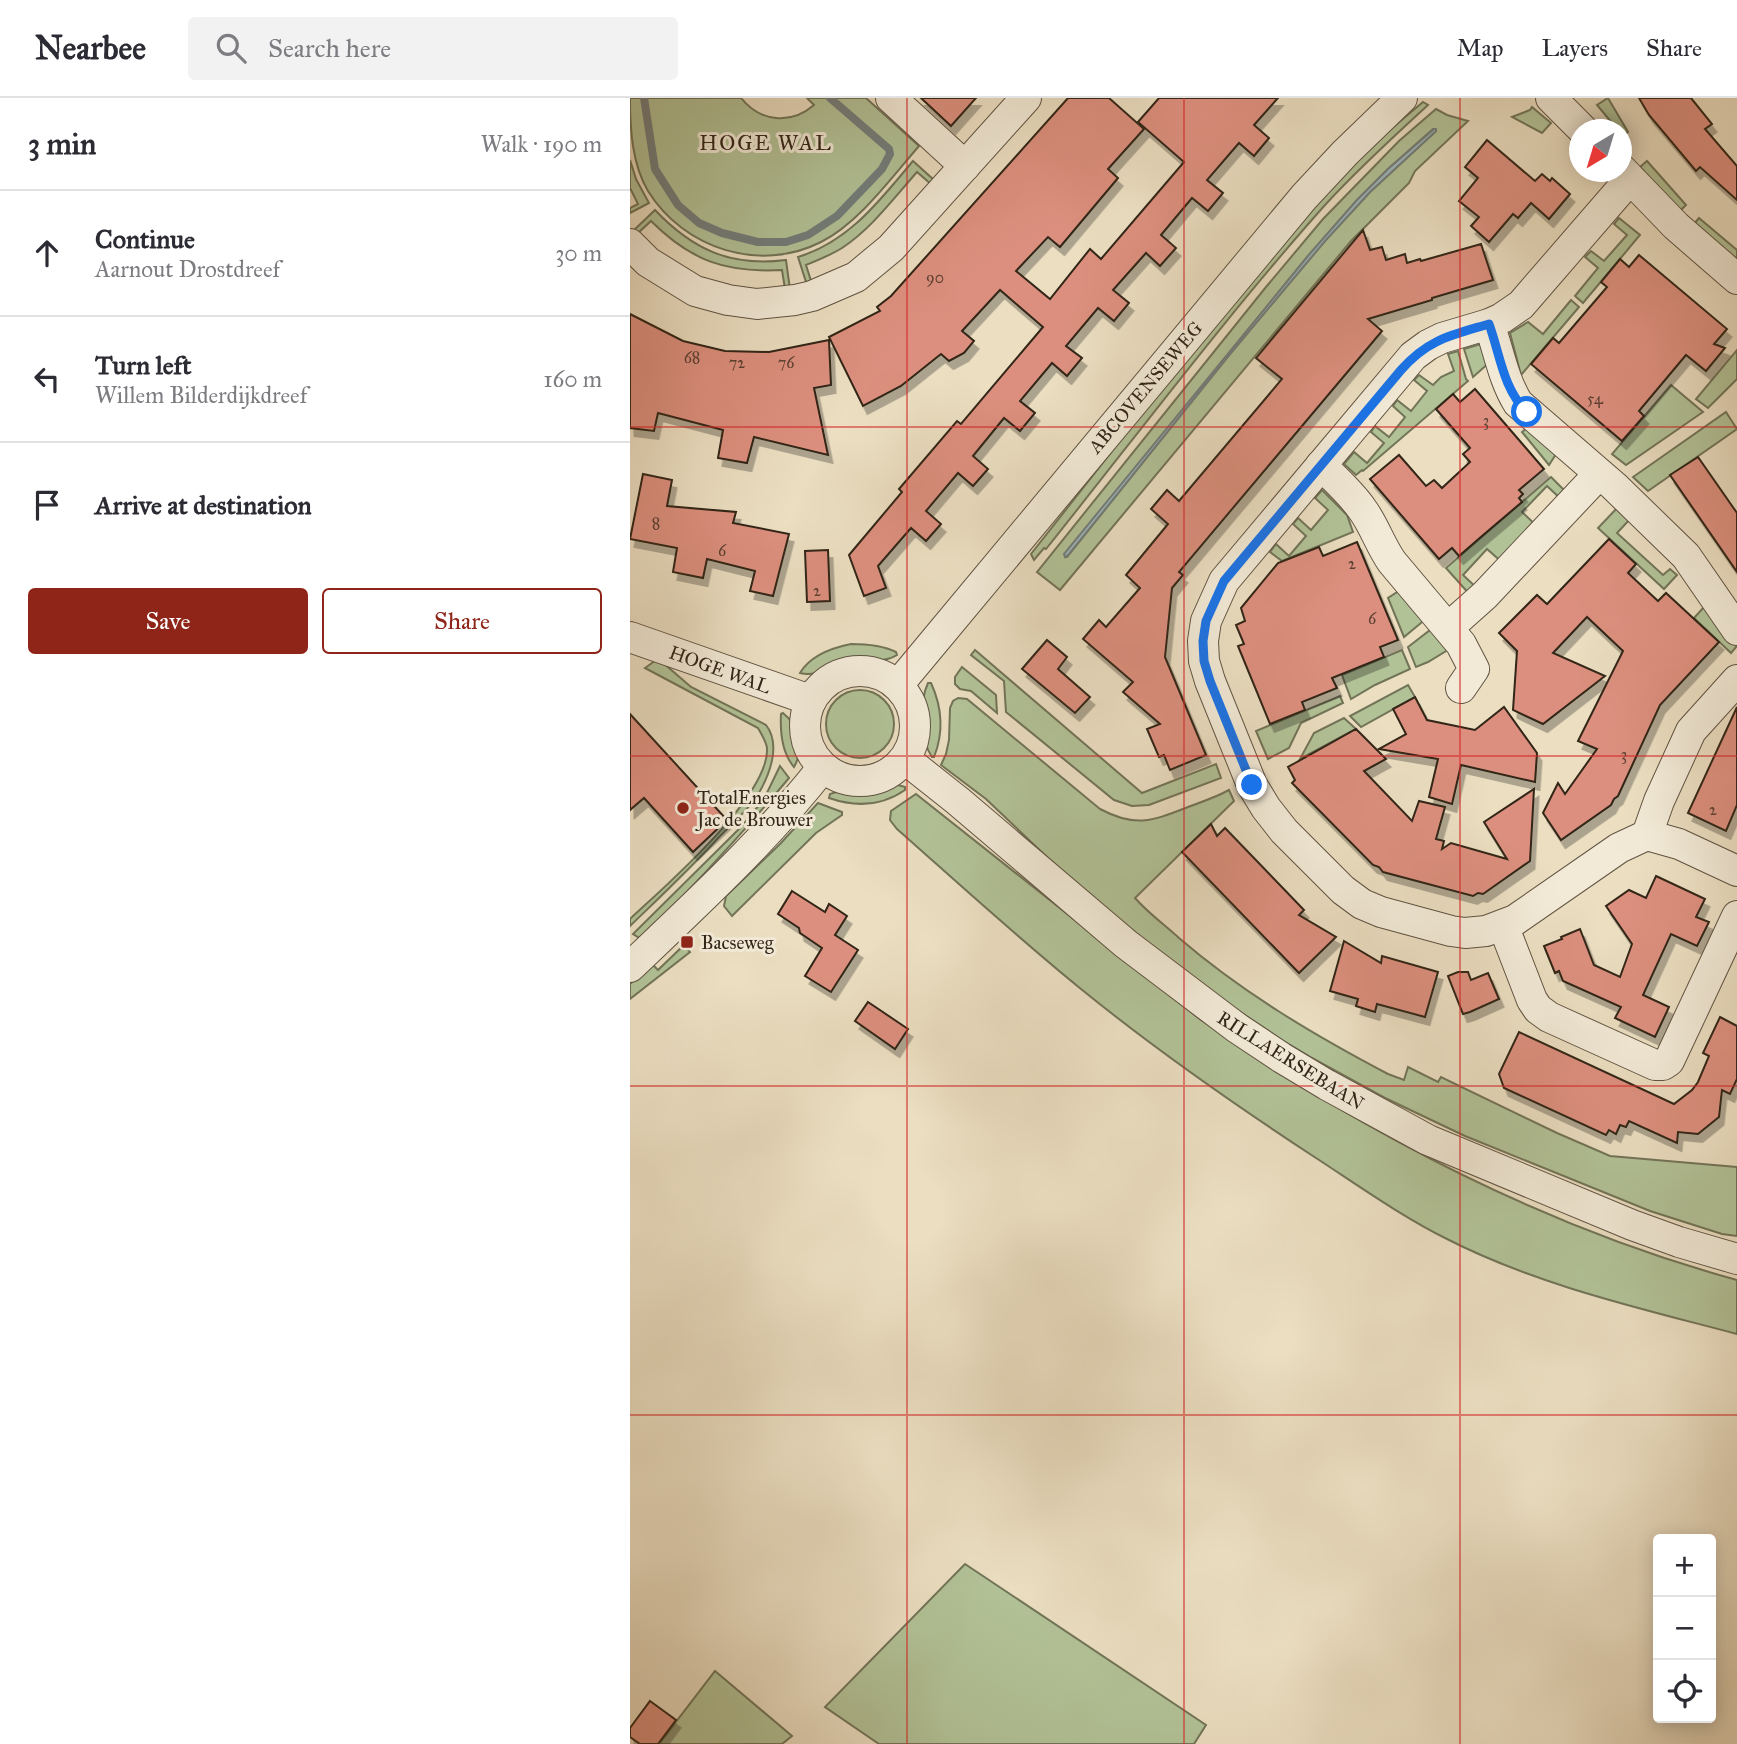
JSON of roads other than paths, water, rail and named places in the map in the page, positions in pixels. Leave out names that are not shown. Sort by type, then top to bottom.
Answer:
[{"type":"street","points":[[891,98],[965,166]]},
{"type":"street","points":[[630,244],[648,262],[695,291],[757,304],[812,296],[856,277],[891,248],[1026,98]]},
{"type":"street","name":"ABCOVENSEWEG","points":[[898,685],[1304,197],[1402,98]]},
{"type":"street","points":[[1551,98],[1572,119]]},
{"type":"street","points":[[1632,180],[1676,226],[1737,279]]},
{"type":"street","points":[[1620,182],[1521,305],[1489,324],[1442,338],[1413,356],[1224,581],[1206,621],[1204,661],[1252,785],[1266,808],[1284,831],[1343,890],[1362,904],[1381,912],[1451,931],[1486,931],[1515,920],[1619,848],[1647,835],[1679,844],[1737,871]]},
{"type":"street","points":[[1489,324],[1505,377],[1518,403],[1686,556],[1737,630]]},
{"type":"street","points":[[1321,465],[1362,508],[1383,549],[1461,645],[1474,669],[1461,688]]},
{"type":"street","points":[[1448,628],[1485,595],[1599,474]]},
{"type":"street","name":"HOGE WAL","points":[[630,637],[810,700]]},
{"type":"street","points":[[861,670],[881,674],[898,685],[910,702],[916,721],[914,741],[905,759],[883,776],[856,781],[838,777],[823,767],[811,752],[805,735],[805,717],[810,700],[823,684],[840,674],[861,670]]},
{"type":"street","points":[[1647,835],[1691,731],[1737,680]]},
{"type":"street","name":"RILLAERSEBAAN","points":[[905,759],[1126,944],[1227,1021],[1282,1058],[1428,1140],[1632,1225],[1737,1259]]},
{"type":"street","points":[[630,967],[754,846],[823,767]]},
{"type":"street","points":[[1503,925],[1538,1009],[1549,1017],[1643,1060],[1663,1065],[1670,1061],[1737,916]]},
{"type":"water","points":[[1434,129],[1436,131],[1370,192],[1325,241],[1065,557],[1064,554],[1308,256],[1357,200]]},
{"type":"waterway","points":[[644,98],[655,169],[678,205],[699,223],[722,233],[758,242],[786,242],[808,235],[837,216],[882,169],[890,154],[889,149],[830,98]]},
{"type":"place","name":"TotalEnergies Jac de Brouwer","points":[[683,808]]},
{"type":"place","name":"Bacseweg","points":[[687,942]]},
{"type":"district","name":"HOGE WAL","points":[[766,143]]}]
